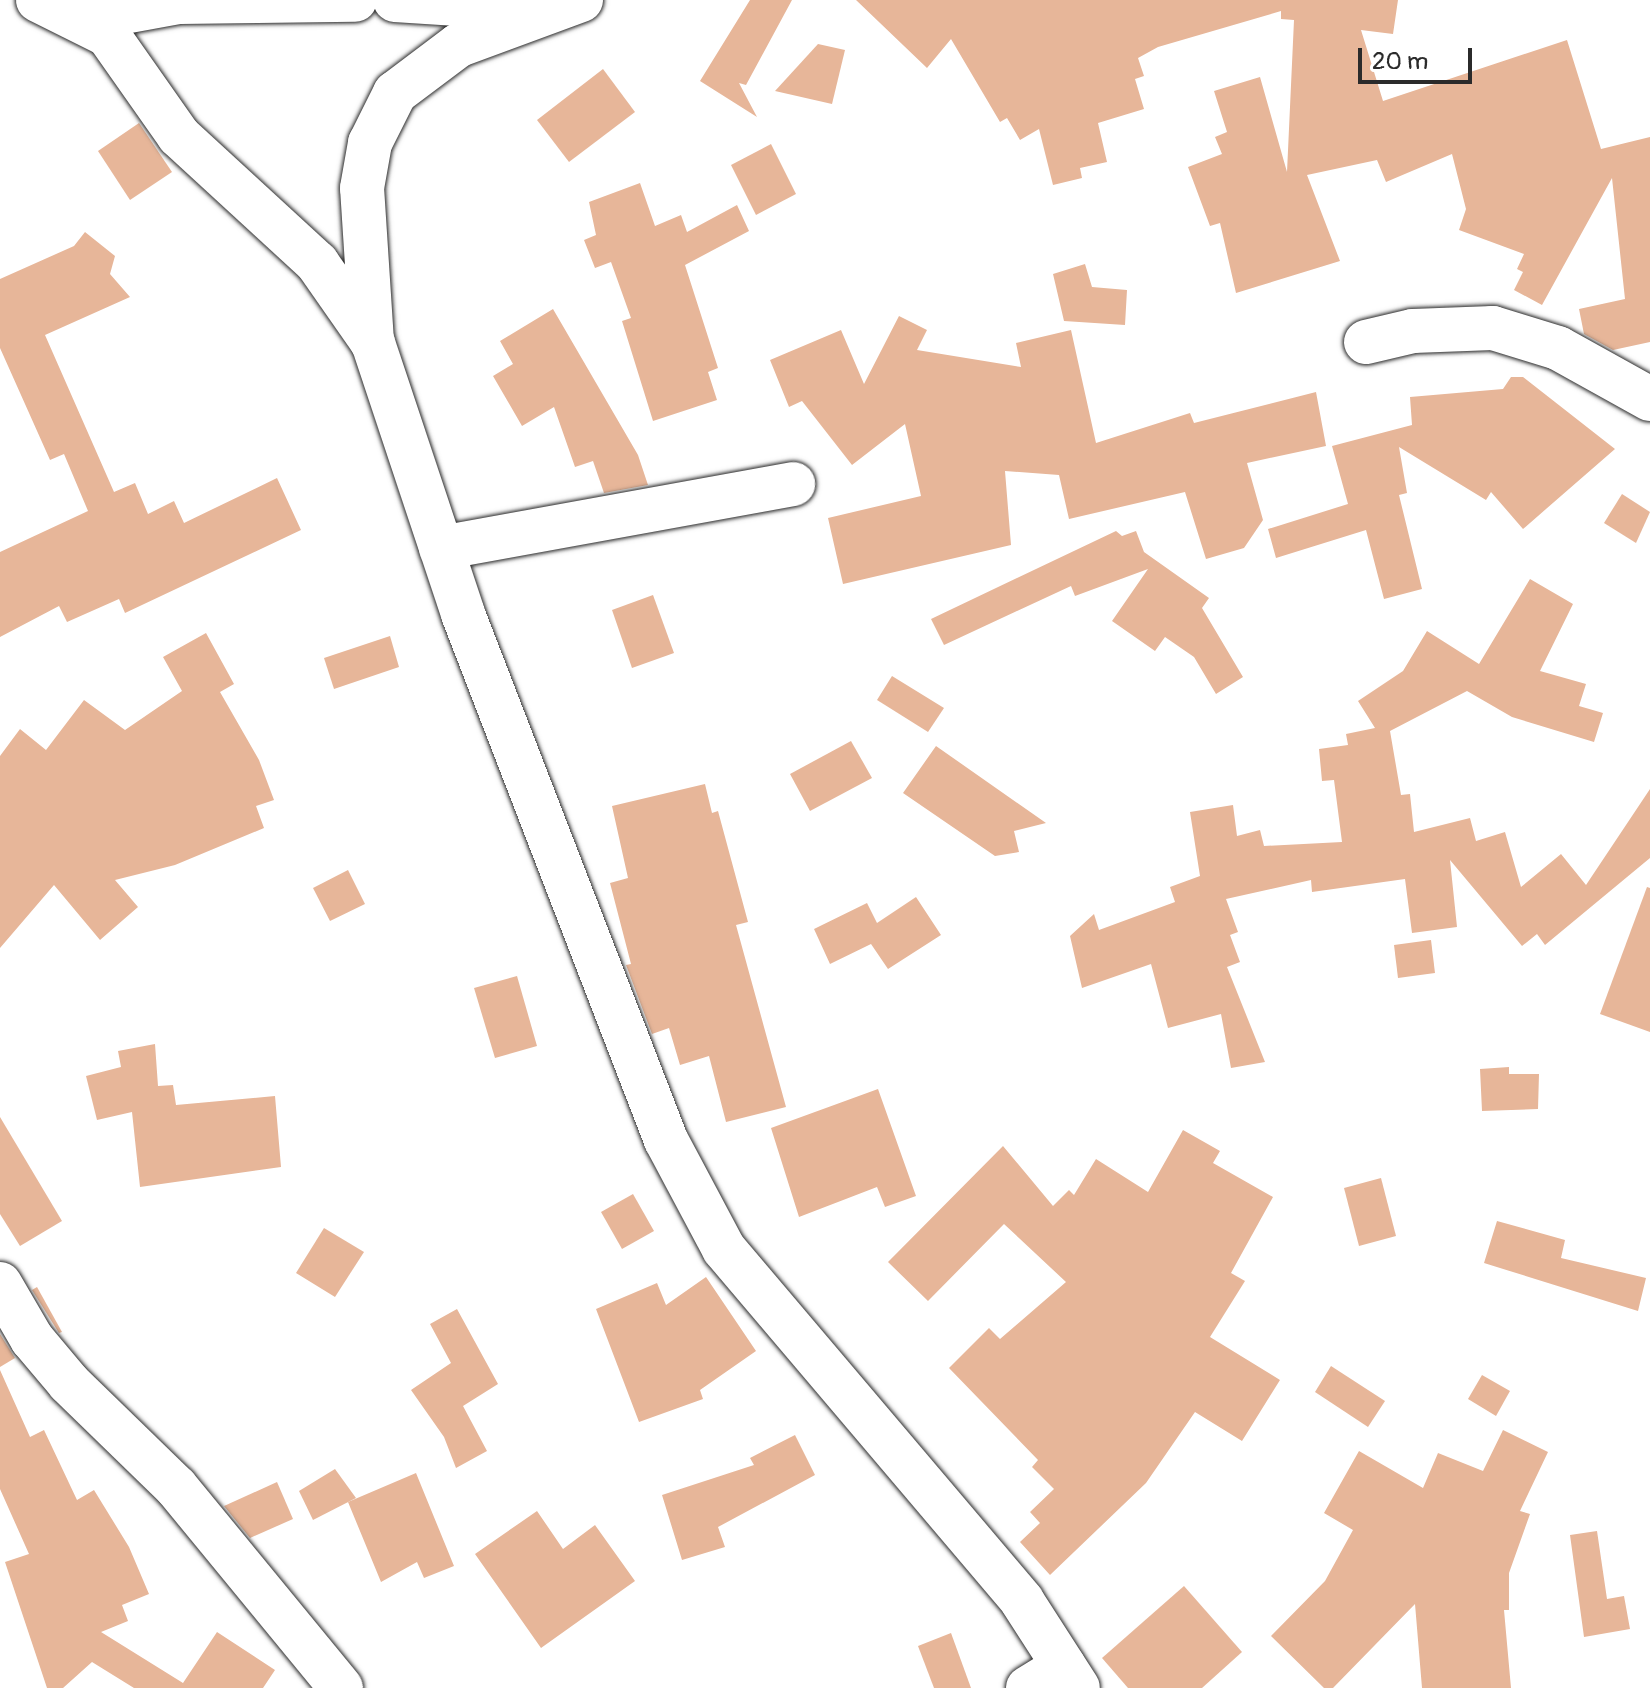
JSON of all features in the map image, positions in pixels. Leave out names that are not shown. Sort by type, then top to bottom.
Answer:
[{"type":"street","points":[[38,0],[85,19],[108,35],[197,156],[317,263],[373,343]]},
{"type":"street","points":[[85,19],[179,2],[355,0]]},
{"type":"street","points":[[395,0],[565,5]]},
{"type":"street","points":[[565,5],[459,45],[395,93],[370,143],[362,188],[373,343],[441,548],[666,1140],[724,1249],[1022,1601],[1057,1681]]},
{"type":"street","points":[[1366,342],[1413,331],[1493,328],[1558,348],[1650,399]]},
{"type":"street","points":[[441,548],[793,484]]},
{"type":"street","points":[[0,1284],[32,1339],[69,1383],[176,1487],[341,1688]]},
{"type":"building","points":[[750,0],[792,0],[746,85],[739,83],[757,117],[700,81]]},
{"type":"building","points":[[856,0],[1398,0],[1393,34],[1361,30],[1383,101],[1567,40],[1601,149],[1650,137],[1650,342],[1613,350],[1584,334],[1579,309],[1625,299],[1612,178],[1542,305],[1514,290],[1523,272],[1517,269],[1524,254],[1459,230],[1466,209],[1452,154],[1386,182],[1377,160],[1307,175],[1340,261],[1236,293],[1220,223],[1210,226],[1188,167],[1222,154],[1215,137],[1227,132],[1214,91],[1260,77],[1287,172],[1294,20],[1281,19],[1281,11],[1158,47],[1138,58],[1144,76],[1135,79],[1144,109],[1098,123],[1107,162],[1080,168],[1082,178],[1053,185],[1039,129],[1020,140],[1007,118],[1000,122],[951,39],[927,68]]},
{"type":"building","points":[[818,44],[845,50],[832,104],[775,91]]},
{"type":"building","points":[[603,69],[635,112],[569,162],[537,120]]},
{"type":"building","points":[[139,123],[172,172],[130,200],[98,151]]},
{"type":"building","points":[[771,144],[796,194],[756,215],[731,165]]},
{"type":"building","points":[[640,183],[655,226],[681,215],[687,232],[737,205],[749,231],[685,265],[718,368],[708,372],[717,400],[653,421],[622,321],[631,318],[611,262],[595,268],[584,240],[596,235],[589,202]]},
{"type":"building","points":[[85,232],[115,256],[110,274],[130,297],[45,335],[114,492],[135,483],[148,514],[174,501],[184,523],[277,478],[301,530],[125,613],[119,599],[67,622],[59,606],[0,637],[0,552],[88,511],[64,454],[50,460],[0,348],[0,279],[74,246]]},
{"type":"building","points":[[1085,264],[1092,287],[1127,290],[1125,325],[1064,321],[1053,274]]},
{"type":"building","points":[[553,309],[638,455],[648,485],[604,493],[593,461],[575,467],[554,407],[522,426],[493,376],[513,364],[500,341]]},
{"type":"building","points":[[899,316],[927,330],[917,350],[1021,367],[1016,343],[1071,330],[1096,443],[1190,413],[1194,423],[1316,392],[1326,446],[1247,463],[1263,520],[1244,548],[1206,559],[1185,492],[1069,519],[1059,475],[1005,471],[1011,545],[843,584],[828,518],[921,496],[905,424],[852,465],[802,401],[789,407],[770,360],[841,330],[864,384]]},
{"type":"building","points":[[1511,377],[1523,377],[1615,449],[1523,529],[1491,492],[1486,500],[1399,447],[1407,493],[1399,495],[1422,589],[1384,599],[1366,530],[1276,558],[1268,529],[1348,504],[1332,446],[1412,425],[1410,397],[1503,389]]},
{"type":"building","points":[[1622,494],[1650,512],[1636,543],[1604,523]]},
{"type":"building","points":[[1116,531],[1122,536],[1136,531],[1144,552],[1209,598],[1202,608],[1243,677],[1216,694],[1194,657],[1165,637],[1155,651],[1112,621],[1148,569],[1075,596],[1071,586],[944,645],[931,619]]},
{"type":"building","points":[[1530,579],[1573,604],[1540,671],[1586,684],[1579,706],[1603,713],[1594,742],[1512,717],[1467,691],[1390,731],[1401,795],[1410,794],[1414,832],[1470,818],[1476,841],[1505,832],[1521,887],[1561,854],[1586,885],[1650,789],[1650,858],[1545,945],[1537,934],[1522,946],[1450,860],[1457,927],[1412,933],[1405,879],[1312,892],[1311,880],[1226,899],[1238,932],[1230,935],[1240,962],[1227,967],[1265,1062],[1231,1068],[1221,1014],[1168,1028],[1151,964],[1082,988],[1070,936],[1094,914],[1099,930],[1175,902],[1170,887],[1200,876],[1190,812],[1233,805],[1237,836],[1260,830],[1264,846],[1342,842],[1334,780],[1322,781],[1319,749],[1348,745],[1346,734],[1375,728],[1358,701],[1403,671],[1427,631],[1479,664]]},
{"type":"building","points":[[653,595],[674,653],[632,668],[612,610]]},
{"type":"building","points":[[206,633],[234,684],[220,692],[259,760],[274,800],[256,806],[264,828],[175,865],[115,880],[138,907],[100,940],[54,885],[0,948],[0,756],[20,729],[46,750],[84,700],[125,730],[182,691],[163,657]]},
{"type":"building","points":[[390,636],[399,667],[334,689],[324,658]]},
{"type":"building","points":[[892,676],[944,708],[928,732],[877,700]]},
{"type":"building","points":[[851,741],[872,778],[810,811],[790,774]]},
{"type":"building","points":[[936,746],[1046,823],[1014,831],[1019,852],[995,856],[903,793]]},
{"type":"building","points":[[705,784],[712,813],[718,811],[748,922],[736,925],[786,1107],[726,1122],[709,1056],[680,1065],[669,1028],[652,1034],[626,965],[631,964],[610,883],[628,878],[612,806]]},
{"type":"building","points":[[348,870],[365,904],[330,921],[313,888]]},
{"type":"building","points":[[1647,887],[1650,888],[1650,1032],[1600,1014]]},
{"type":"building","points":[[916,897],[941,935],[888,969],[871,944],[830,964],[814,929],[867,903],[877,923]]},
{"type":"building","points":[[1431,940],[1435,973],[1398,978],[1394,945]]},
{"type":"building","points":[[517,976],[537,1046],[495,1058],[474,988]]},
{"type":"building","points":[[155,1044],[158,1086],[173,1085],[176,1105],[275,1096],[281,1167],[140,1187],[132,1112],[97,1120],[86,1076],[121,1067],[118,1051]]},
{"type":"building","points":[[1509,1067],[1509,1074],[1539,1074],[1538,1109],[1482,1111],[1480,1069]]},
{"type":"building","points":[[878,1089],[916,1196],[885,1207],[877,1187],[799,1217],[771,1128]]},
{"type":"building","points":[[0,1117],[62,1221],[20,1246],[0,1214]]},
{"type":"building","points":[[1183,1130],[1220,1151],[1213,1163],[1273,1197],[1231,1273],[1245,1281],[1210,1337],[1280,1380],[1242,1441],[1195,1412],[1146,1483],[1050,1575],[1020,1542],[1040,1523],[1030,1512],[1054,1489],[1032,1467],[1038,1460],[949,1368],[989,1328],[1000,1339],[1066,1282],[1004,1224],[928,1301],[888,1262],[1003,1146],[1053,1206],[1069,1190],[1074,1195],[1096,1159],[1148,1192]]},
{"type":"building","points":[[1381,1178],[1396,1236],[1359,1246],[1344,1188]]},
{"type":"building","points":[[633,1194],[654,1231],[622,1249],[601,1212]]},
{"type":"building","points":[[1497,1221],[1565,1240],[1561,1258],[1646,1278],[1638,1311],[1484,1263]]},
{"type":"building","points":[[324,1228],[364,1252],[335,1297],[296,1273]]},
{"type":"building","points":[[706,1277],[756,1351],[700,1390],[703,1399],[639,1422],[596,1309],[657,1283],[666,1305]]},
{"type":"building","points":[[37,1287],[62,1332],[59,1333],[32,1290]]},
{"type":"building","points":[[457,1309],[498,1384],[463,1406],[487,1451],[456,1468],[444,1437],[411,1390],[451,1363],[430,1324]]},
{"type":"building","points":[[0,1334],[15,1358],[0,1367]]},
{"type":"building","points":[[1331,1366],[1385,1401],[1368,1427],[1315,1392]]},
{"type":"building","points":[[0,1370],[30,1437],[44,1430],[77,1500],[94,1490],[129,1547],[149,1594],[122,1605],[128,1621],[101,1632],[183,1683],[217,1632],[275,1670],[263,1688],[134,1688],[92,1662],[63,1688],[47,1688],[5,1562],[29,1554],[0,1489]]},
{"type":"building","points":[[1482,1375],[1510,1391],[1496,1416],[1468,1399]]},
{"type":"building","points":[[1503,1430],[1548,1452],[1520,1511],[1530,1514],[1509,1573],[1509,1610],[1504,1610],[1511,1688],[1422,1688],[1415,1604],[1333,1688],[1324,1688],[1271,1636],[1325,1581],[1353,1530],[1324,1513],[1359,1451],[1423,1488],[1438,1453],[1483,1471]]},
{"type":"building","points":[[795,1435],[815,1475],[718,1527],[725,1547],[682,1560],[662,1495],[754,1465],[750,1458]]},
{"type":"building","points":[[335,1469],[356,1498],[313,1520],[299,1491]]},
{"type":"building","points":[[416,1473],[454,1566],[424,1578],[417,1562],[381,1582],[348,1502]]},
{"type":"building","points":[[277,1482],[293,1519],[250,1538],[224,1506]]},
{"type":"building","points":[[537,1511],[563,1549],[595,1525],[635,1581],[541,1648],[475,1554]]},
{"type":"building","points":[[1597,1531],[1607,1599],[1624,1596],[1630,1629],[1584,1637],[1570,1535]]},
{"type":"building","points":[[1184,1586],[1242,1652],[1202,1688],[1128,1688],[1102,1658]]},
{"type":"building","points":[[951,1633],[971,1688],[934,1688],[918,1646]]}]
